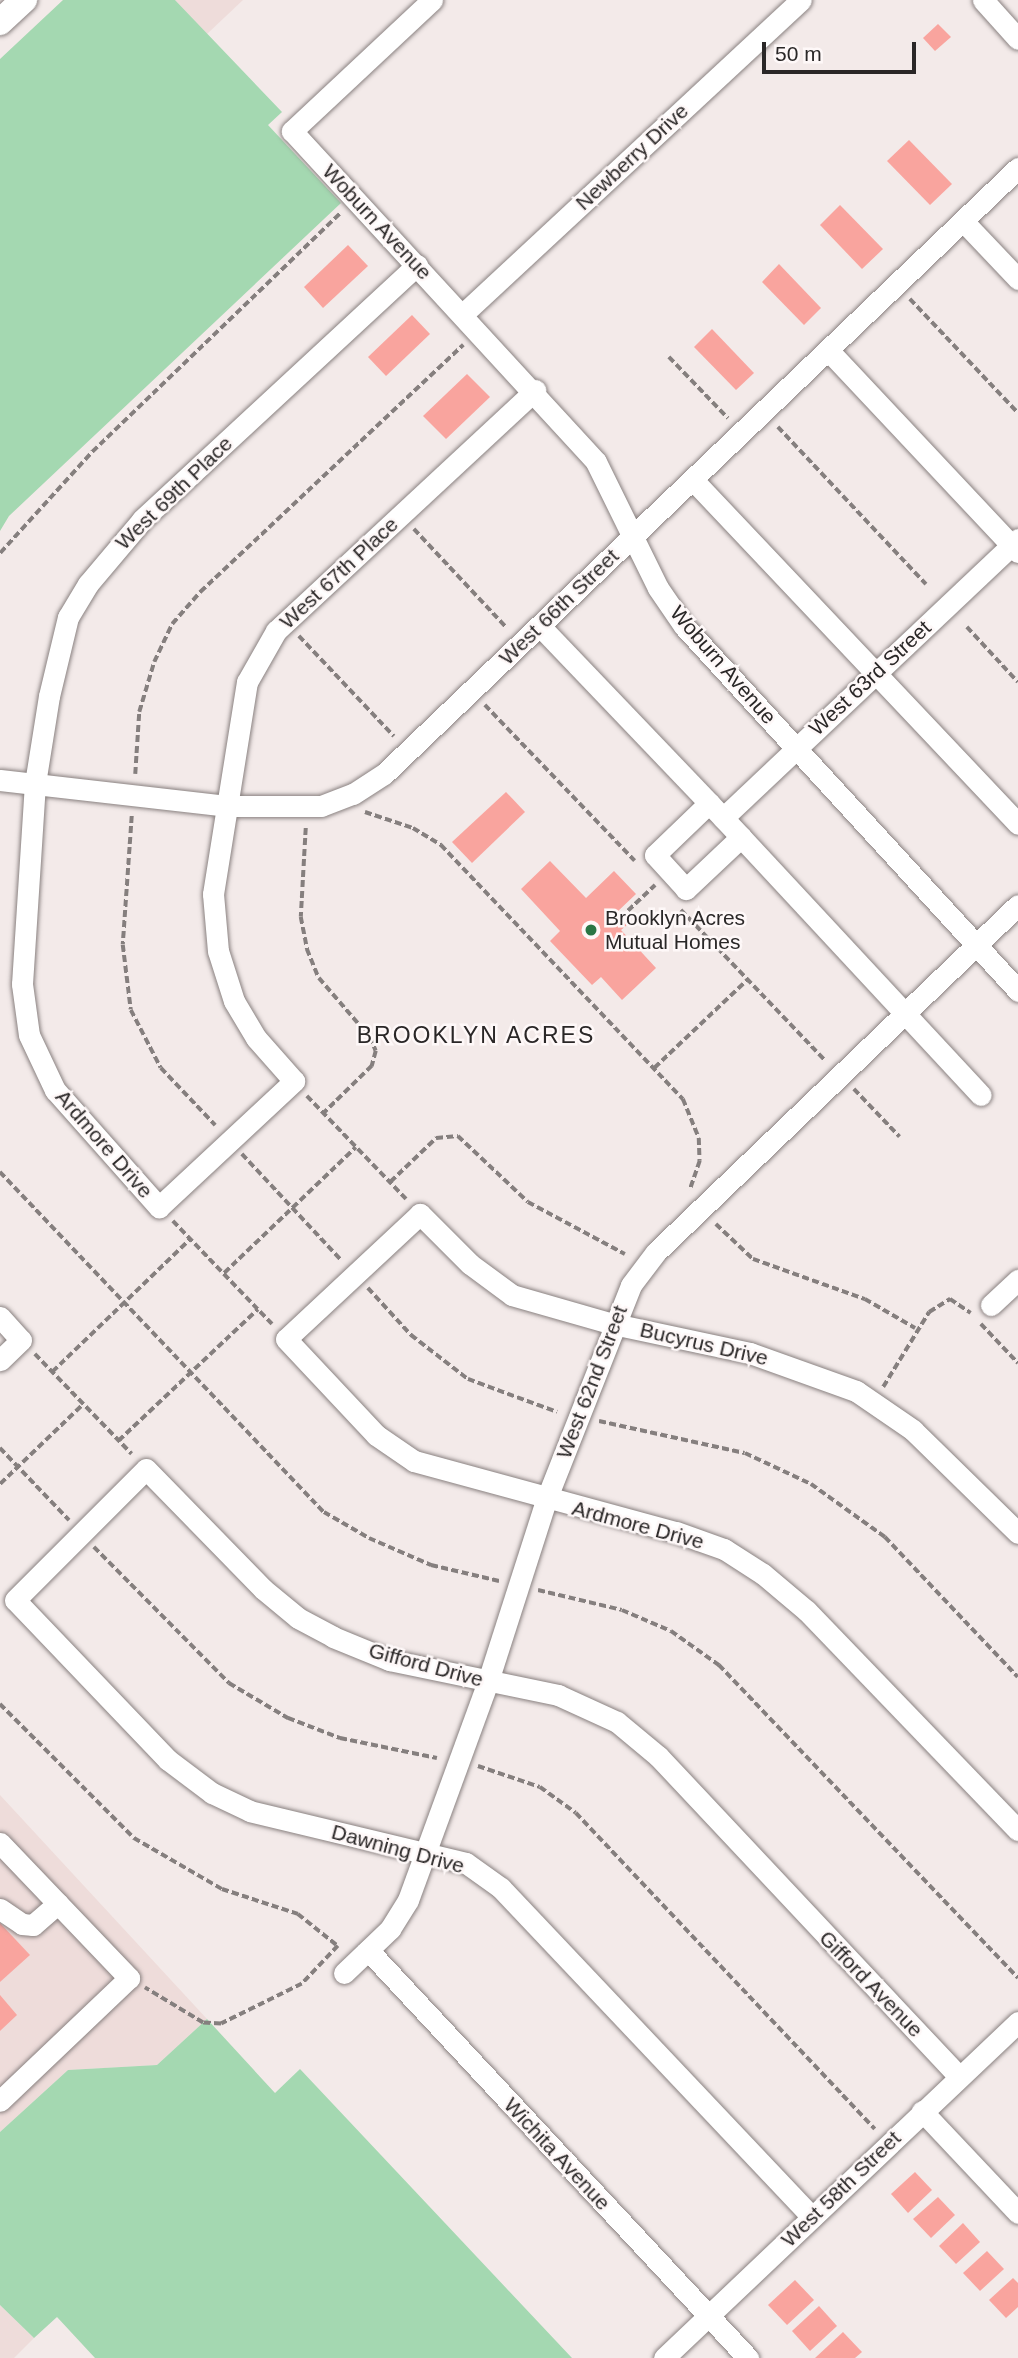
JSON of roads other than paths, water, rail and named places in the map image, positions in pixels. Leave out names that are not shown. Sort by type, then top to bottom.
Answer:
[{"type":"street","name":"Woburn Avenue","points":[[432,0],[292,131],[535,390],[596,461],[635,536],[658,588],[684,626],[1018,991]]},
{"type":"street","name":"Newberry Drive","points":[[463,314],[801,0]]},
{"type":"street","points":[[983,0],[1018,39]]},
{"type":"street","name":"West 66th Street","points":[[0,780],[227,806],[321,806],[353,794],[384,774],[1018,168]]},
{"type":"street","points":[[963,220],[1018,279]]},
{"type":"street","name":"West 69th Place","points":[[35,783],[49,696],[68,617],[88,584],[142,520],[417,265]]},
{"type":"street","points":[[828,350],[1016,545]]},
{"type":"street","name":"West 67th Place","points":[[227,806],[247,682],[286,622],[535,390]]},
{"type":"street","points":[[693,480],[1018,824]]},
{"type":"street","name":"West 63rd Street","points":[[741,837],[686,889],[655,855],[797,748],[1016,545]]},
{"type":"street","points":[[540,626],[981,1094]]},
{"type":"street","name":"Ardmore Drive","points":[[35,783],[22,985],[29,1034],[55,1090],[159,1207],[227,1140],[294,1082],[250,1029],[234,1001],[218,951],[213,894],[227,806]]},
{"type":"street","name":"West 62nd Street","points":[[344,1973],[390,1929],[408,1900],[488,1681],[546,1500],[613,1324],[631,1285],[656,1252],[1018,905]]},
{"type":"street","name":"Bucyrus Drive","points":[[286,1339],[420,1214],[470,1264],[512,1295],[613,1324],[804,1369],[874,1404],[913,1430],[1018,1533]]},
{"type":"street","points":[[992,1305],[1018,1280]]},
{"type":"street","points":[[0,1317],[21,1340],[0,1360]]},
{"type":"street","name":"Ardmore Drive","points":[[286,1339],[376,1435],[414,1461],[546,1500],[677,1532],[724,1549],[763,1574],[807,1611],[1018,1830]]},
{"type":"street","name":"Gifford Drive","points":[[81,1533],[146,1469],[262,1589],[298,1618],[389,1660],[558,1695],[617,1722],[658,1756],[784,1893]]},
{"type":"street","name":"Dawning Drive","points":[[81,1533],[15,1600],[169,1760],[212,1794],[250,1811],[424,1856],[466,1864],[501,1888],[813,2217]]},
{"type":"street","points":[[0,1843],[129,1978],[0,2101]]},
{"type":"street","name":"Gifford Avenue","points":[[784,1893],[958,2075]]},
{"type":"street","points":[[0,1909],[22,1924],[33,1925],[58,1903]]},
{"type":"street","name":"Wichita Avenue","points":[[368,1950],[748,2358]]},
{"type":"street","name":"West 58th Street","points":[[664,2358],[958,2075],[1018,2022]]},
{"type":"street","points":[[922,2111],[1018,2213]]},
{"type":"place","name":"Brooklyn Acres Mutual Homes","points":[[591,930]]},
{"type":"district","name":"BROOKLYN ACRES","points":[[476,1035]]}]
